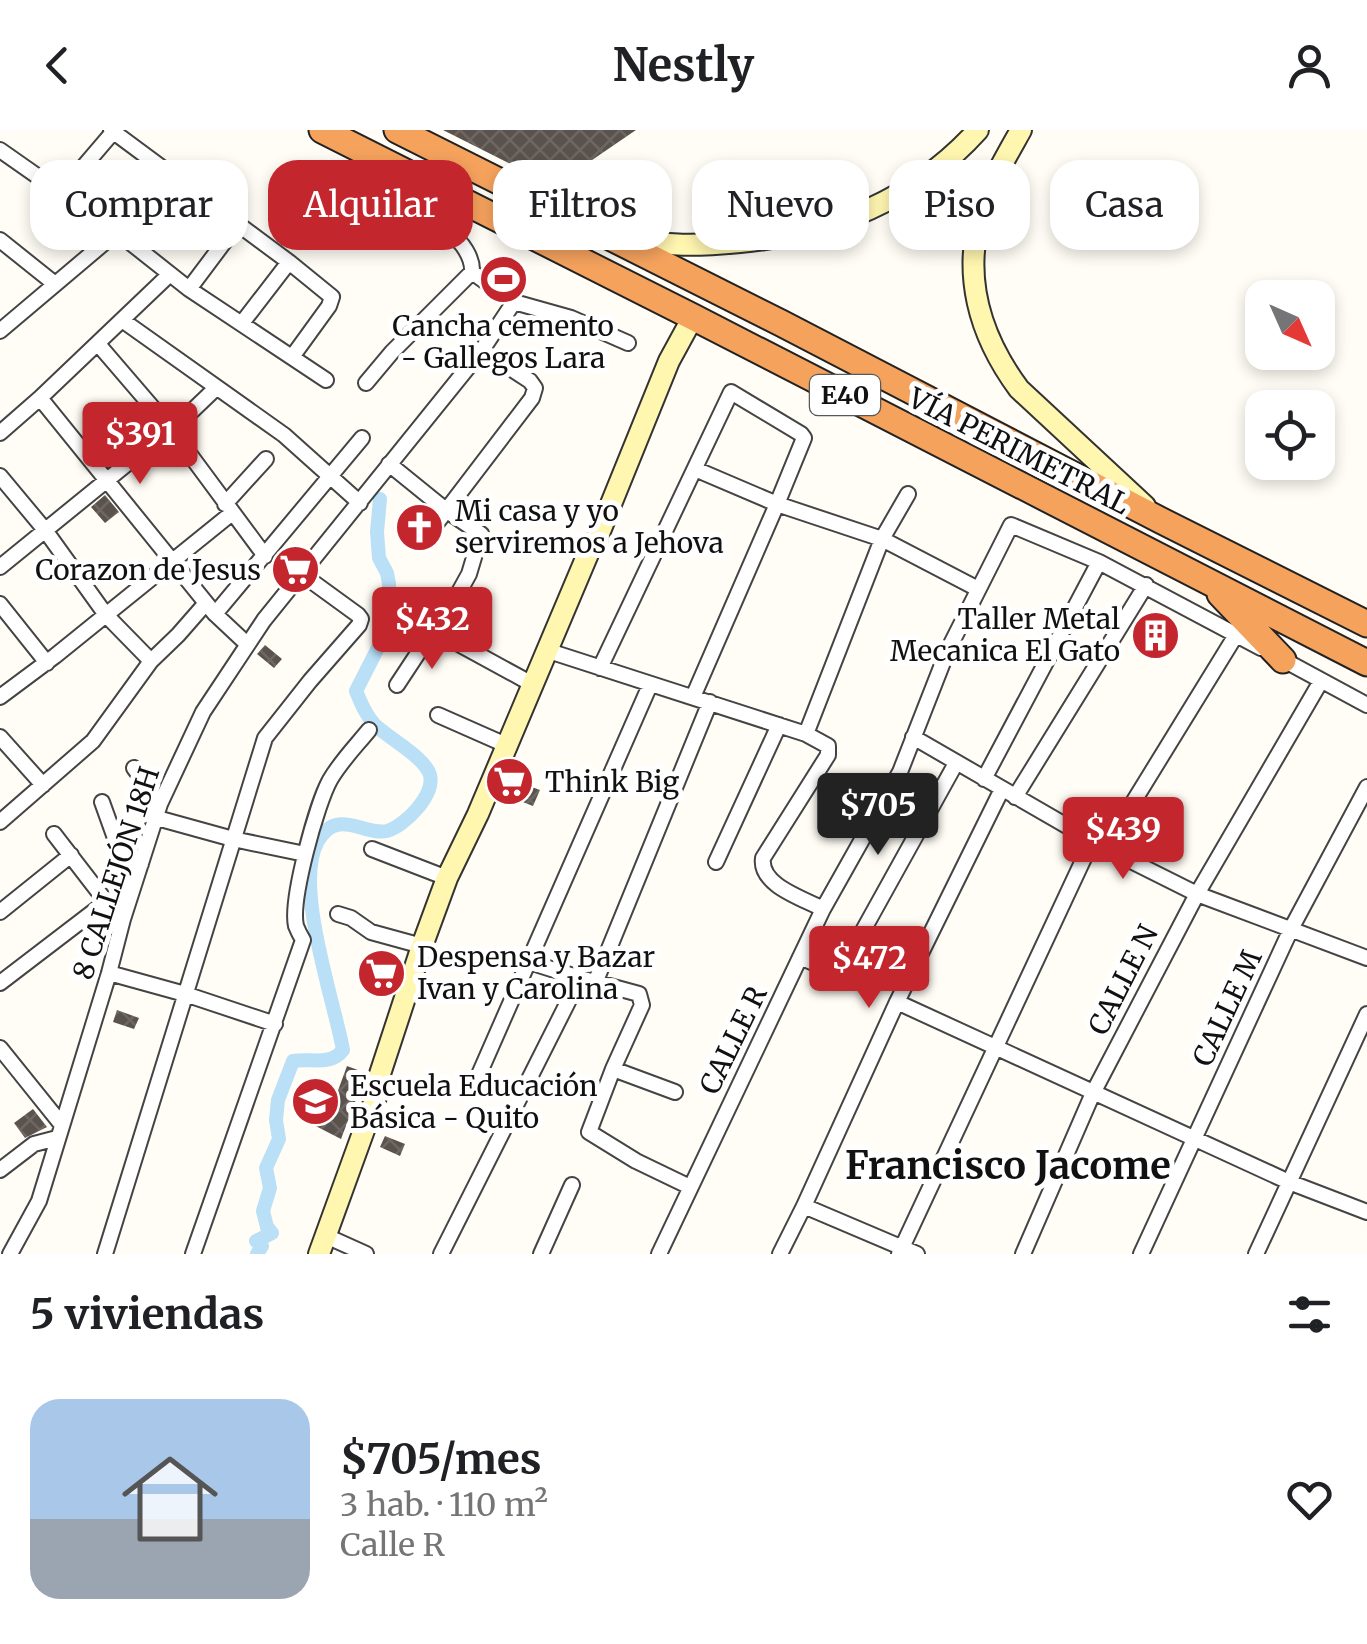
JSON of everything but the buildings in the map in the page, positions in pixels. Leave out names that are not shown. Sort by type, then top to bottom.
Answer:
[{"type":"highway","name":"VÍA PERIMETRAL","points":[[322,130],[1367,663]]},
{"type":"highway","name":"VÍA PERIMETRAL","points":[[397,130],[493,179]]},
{"type":"highway","name":"VÍA PERIMETRAL","points":[[634,250],[1367,624]]},
{"type":"highway","points":[[1210,583],[1283,660]]},
{"type":"street","points":[[672,245],[784,236],[833,224],[894,197],[948,158],[978,130]]},
{"type":"street","points":[[1020,130],[993,182],[976,235],[975,290],[990,343],[1019,390],[1162,521]]},
{"type":"street","points":[[89,160],[113,131],[151,160]]},
{"type":"street","points":[[0,150],[30,172]]},
{"type":"street","points":[[248,233],[327,292],[332,300],[292,357]]},
{"type":"street","points":[[0,240],[55,284]]},
{"type":"street","points":[[2,327],[96,250]]},
{"type":"street","points":[[140,250],[189,289],[326,380]]},
{"type":"street","points":[[189,289],[218,250]]},
{"type":"street","points":[[366,383],[472,272],[473,264],[465,250]]},
{"type":"street","points":[[242,323],[289,262]]},
{"type":"street","points":[[472,272],[514,302],[571,318],[628,343]]},
{"type":"street","points":[[0,432],[170,274]]},
{"type":"street","name":"8 CALLEJÓN 18H","points":[[10,1254],[39,1201],[140,864],[158,811],[203,712],[247,644],[482,350],[514,302]]},
{"type":"street","points":[[366,1254],[322,1245],[376,1097],[386,1081],[506,745],[596,541],[668,361],[693,317]]},
{"type":"street","points":[[122,320],[284,436],[360,503]]},
{"type":"street","points":[[98,344],[170,430],[265,556]]},
{"type":"street","points":[[424,541],[536,388],[482,350]]},
{"type":"street","points":[[0,567],[216,388]]},
{"type":"street","points":[[600,668],[731,392],[804,438],[694,697]]},
{"type":"street","points":[[40,398],[211,608],[247,644]]},
{"type":"street","points":[[0,822],[93,741],[151,661],[265,556],[362,438]]},
{"type":"street","points":[[0,697],[172,561],[229,509],[266,459]]},
{"type":"street","points":[[389,464],[478,531],[481,538],[468,574],[437,632],[426,641],[397,685]]},
{"type":"street","points":[[695,468],[778,504],[882,539],[978,589]]},
{"type":"street","points":[[0,476],[45,530],[106,615],[151,661]]},
{"type":"street","points":[[806,734],[882,539],[908,494]]},
{"type":"street","name":"CALLE R","points":[[659,1254],[823,909],[900,772],[947,652],[1011,525],[1099,562]]},
{"type":"street","points":[[376,1097],[378,1080],[447,878],[482,816],[555,653],[597,553],[596,541]]},
{"type":"street","points":[[984,779],[1099,562],[1367,705]]},
{"type":"street","points":[[106,1254],[266,738],[359,625],[358,615],[303,574]]},
{"type":"street","points":[[780,1254],[897,1002],[1008,793],[1146,585]]},
{"type":"street","points":[[0,604],[47,662]]},
{"type":"street","points":[[437,632],[532,684]]},
{"type":"street","points":[[900,1250],[1098,845],[1236,635]]},
{"type":"street","points":[[555,653],[806,734],[828,746],[828,755],[763,858],[762,866],[770,880],[823,909]]},
{"type":"street","name":"CALLE N","points":[[1023,1254],[1093,1093],[1196,894],[1320,681]]},
{"type":"street","points":[[477,1078],[650,685]]},
{"type":"street","points":[[595,983],[710,702]]},
{"type":"street","points":[[438,715],[506,745]]},
{"type":"street","points":[[716,862],[778,725]]},
{"type":"street","points":[[193,1254],[302,940],[296,925],[296,907],[305,854],[328,783],[369,730]]},
{"type":"street","points":[[0,737],[42,785]]},
{"type":"street","points":[[914,737],[1098,845],[1196,894],[1367,958]]},
{"type":"street","points":[[800,956],[839,974],[956,763]]},
{"type":"street","points":[[134,768],[158,811],[232,839],[305,854]]},
{"type":"street","name":"CALLE M","points":[[1141,1254],[1291,929],[1367,788]]},
{"type":"street","points":[[102,802],[116,842],[140,864]]},
{"type":"street","points":[[54,834],[122,919]]},
{"type":"street","points":[[372,849],[447,878]]},
{"type":"street","points":[[0,912],[70,855]]},
{"type":"street","points":[[0,983],[106,902]]},
{"type":"street","points":[[338,914],[371,932],[422,946]]},
{"type":"street","points":[[529,962],[639,994],[642,1005],[589,1132],[636,1161],[690,1186]]},
{"type":"street","points":[[109,973],[275,1024]]},
{"type":"street","points":[[441,1254],[580,978]]},
{"type":"street","points":[[897,1002],[1289,1182],[1367,1212]]},
{"type":"street","points":[[1256,1254],[1367,1014]]},
{"type":"street","points":[[0,1048],[6,1069],[59,1132],[34,1144],[0,1170]]},
{"type":"street","points":[[613,1069],[675,1092]]},
{"type":"street","points":[[542,1254],[572,1185]]},
{"type":"street","points":[[804,1206],[917,1254]]},
{"type":"green space","name":"Cancha cemento - Gallegos Lara","points":[[495,262],[523,282],[513,296],[483,276]]},
{"type":"waterway","points":[[257,1254],[262,1246],[256,1241],[272,1233],[263,1211],[270,1188],[266,1168],[279,1139],[278,1100],[293,1061],[327,1060],[343,1050],[313,913],[310,885],[318,841],[326,831],[342,824],[378,831],[394,828],[417,809],[430,783],[427,768],[371,720],[356,691],[387,630],[389,584],[379,558],[377,532],[380,499]]},
{"type":"place","name":"Cancha cemento - Gallegos Lara","points":[[503,279]]},
{"type":"place","name":"Mi casa y yo serviremos a Jehova","points":[[420,527]]},
{"type":"place","name":"Corazon de Jesus","points":[[296,570]]},
{"type":"place","name":"Taller Metal Mecanica El Gato","points":[[1155,635]]},
{"type":"place","name":"Think Big","points":[[510,782]]},
{"type":"place","name":"Despensa y Bazar Ivan y Carolina","points":[[382,973]]},
{"type":"place","name":"Escuela Educación Básica - Quito","points":[[315,1102]]},
{"type":"district","name":"Francisco Jacome","points":[[1008,1166]]}]
